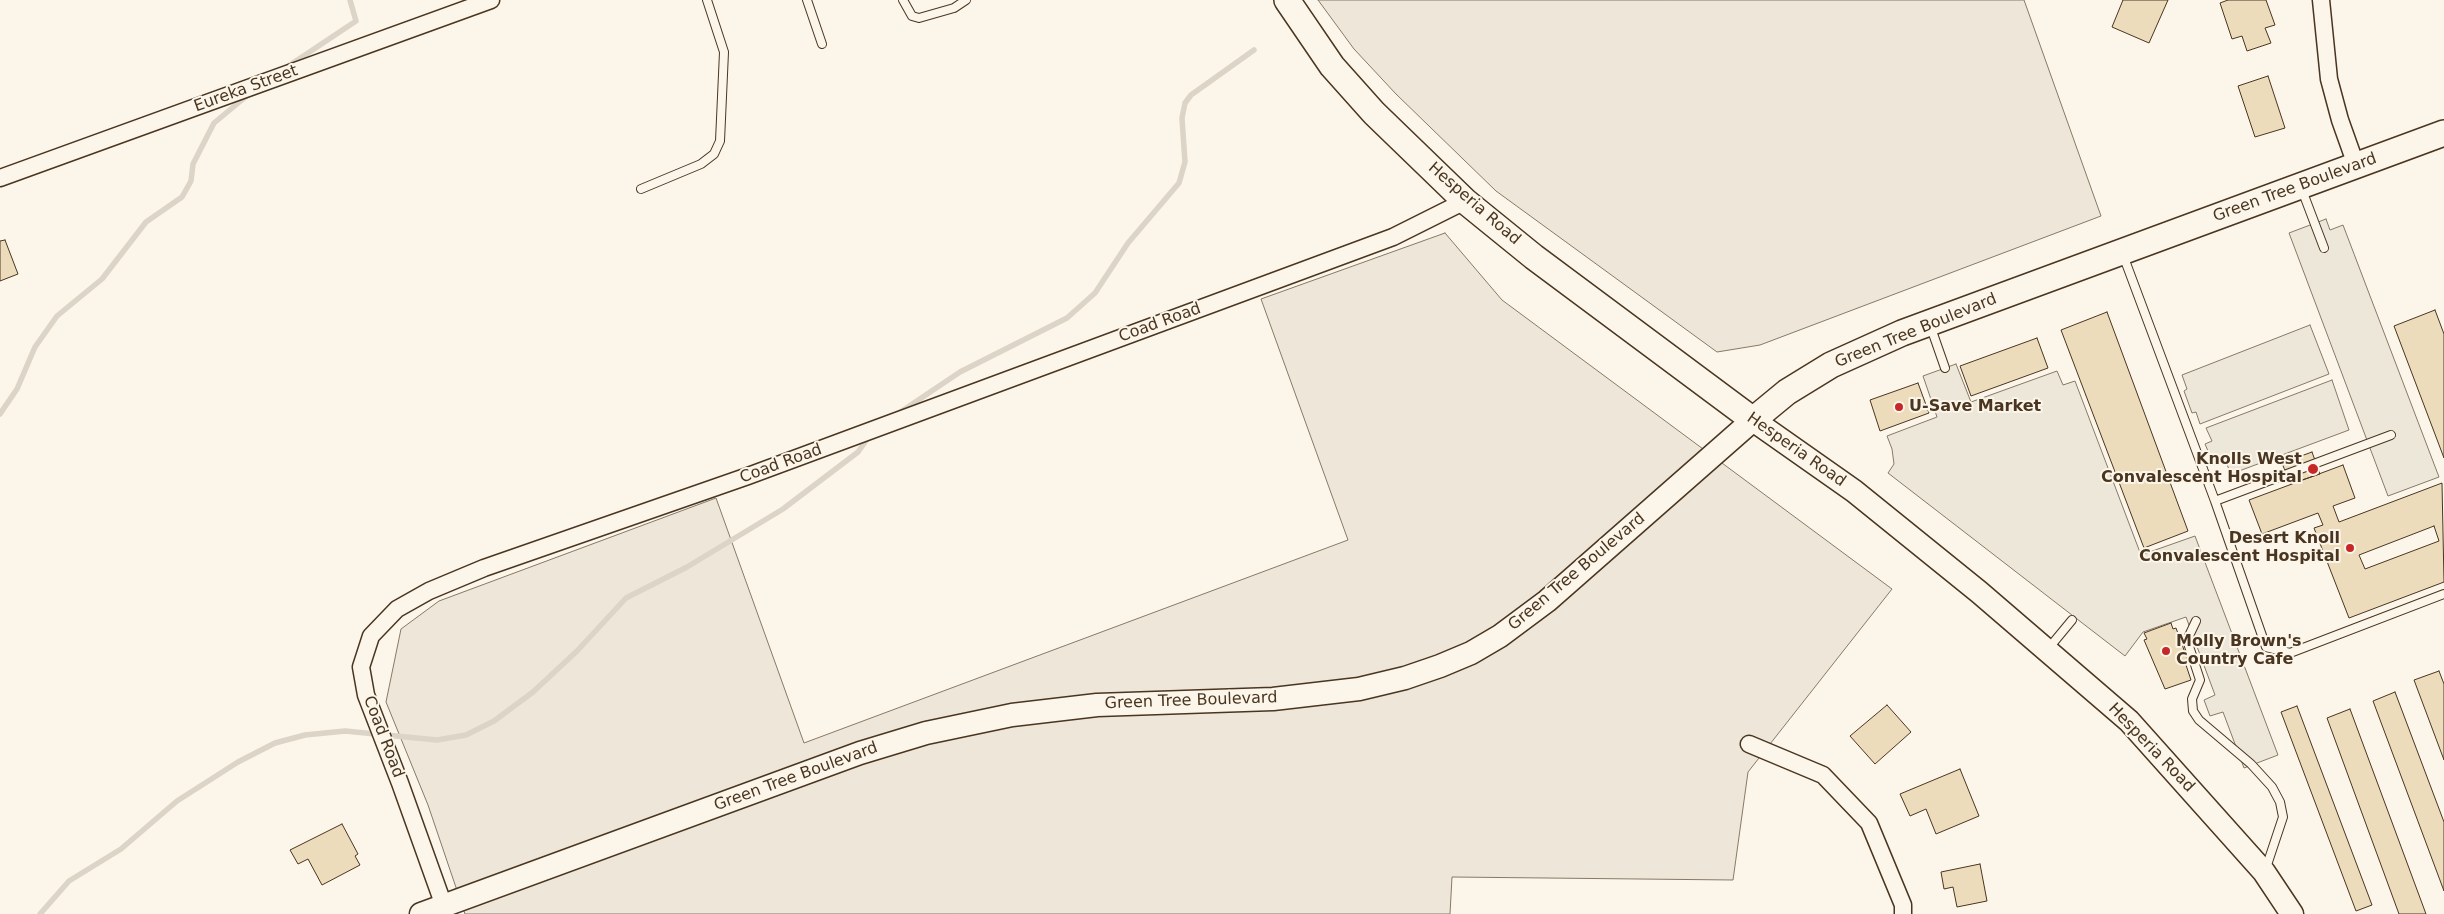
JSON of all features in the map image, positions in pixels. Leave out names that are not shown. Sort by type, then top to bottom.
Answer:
[{"type":"main road","name":"Hesperia Road","points":[[1287,0],[1332,66],[1374,113],[1465,201],[1534,257],[1753,420],[1854,491],[2129,721],[2264,872],[2292,914]]},
{"type":"main road","name":"Green Tree Boulevard","points":[[421,914],[860,753],[926,733],[1012,715],[1097,705],[1273,699],[1359,689],[1405,678],[1440,666],[1471,653],[1500,636],[1547,601],[1753,420],[1787,392],[1831,365],[1929,323],[2444,133]]},
{"type":"street","name":"Eureka Street","points":[[0,178],[491,0]]},
{"type":"street","points":[[2321,0],[2329,79],[2340,120],[2356,165]]},
{"type":"street","name":"Coad Road","points":[[444,906],[400,782],[366,695],[361,667],[371,636],[397,609],[429,591],[484,568],[758,473],[1393,237],[1465,201]]},
{"type":"street","points":[[1749,744],[1823,775],[1869,823],[1903,905],[1903,914]]},
{"type":"lane","points":[[641,189],[701,164],[714,154],[720,141],[724,52],[707,0]]},
{"type":"lane","points":[[807,0],[822,44]]},
{"type":"lane","points":[[903,0],[912,16],[919,18],[954,8],[966,0]]},
{"type":"lane","points":[[2300,186],[2324,248]]},
{"type":"lane","points":[[2122,253],[2215,501],[2266,647],[2290,653],[2444,594]]},
{"type":"lane","points":[[1929,323],[1945,368]]},
{"type":"lane","points":[[2215,501],[2391,436]]},
{"type":"lane","points":[[2047,651],[2072,620]]},
{"type":"lane","points":[[2196,621],[2187,640],[2200,680],[2192,699],[2192,707],[2199,720],[2251,764],[2272,787],[2280,802],[2283,817],[2264,872]]},
{"type":"shaded area","points":[[1318,0],[2024,0],[2101,216],[1760,345],[1717,352],[1496,191],[1396,94],[1354,49]]},
{"type":"shaded area","points":[[2326,219],[2330,230],[2343,225],[2439,477],[2388,496],[2289,233]]},
{"type":"shaded area","points":[[1445,233],[1502,300],[1892,589],[1748,772],[1733,880],[1452,877],[1450,914],[465,914],[428,805],[386,702],[401,629],[439,601],[716,498],[804,743],[1348,540],[1261,299]]},
{"type":"shaded area","points":[[2310,325],[2329,374],[2200,424],[2196,412],[2192,413],[2184,391],[2187,389],[2182,375]]},
{"type":"shaded area","points":[[1956,364],[1971,402],[2057,371],[2063,385],[2075,381],[2141,555],[2195,536],[2278,755],[2244,768],[2223,712],[2210,716],[2204,700],[2215,695],[2186,617],[2143,632],[2125,656],[1888,473],[1894,464],[1892,449],[1887,436],[1937,417],[1923,376]]},
{"type":"shaded area","points":[[2332,380],[2349,430],[2231,474],[2225,460],[2214,465],[2205,444],[2212,441],[2206,428]]},
{"type":"building","points":[[2123,0],[2168,0],[2149,43],[2112,27]]},
{"type":"building","points":[[2228,0],[2266,0],[2275,25],[2265,28],[2271,43],[2247,51],[2242,36],[2232,39],[2220,3]]},
{"type":"building","points":[[2268,76],[2285,128],[2255,137],[2238,86]]},
{"type":"building","points":[[5,240],[18,274],[0,281],[0,241]]},
{"type":"building","points":[[2435,310],[2444,334],[2444,458],[2394,326]]},
{"type":"building","points":[[2107,312],[2188,531],[2144,548],[2061,330]]},
{"type":"building","points":[[2037,338],[2048,368],[1971,396],[1960,366]]},
{"type":"building","name":"U-Save Market","points":[[1918,383],[1929,413],[1880,431],[1870,400]]},
{"type":"building","points":[[2312,452],[2320,474],[2290,484],[2282,463]]},
{"type":"building","name":"Desert Knoll Convalescent Hospital","points":[[2343,465],[2355,498],[2333,506],[2339,522],[2442,483],[2444,582],[2349,618],[2314,528],[2323,525],[2318,513],[2262,534],[2249,500]],"holes":[[[2434,526],[2439,541],[2365,569],[2359,555]]]},
{"type":"building","name":"Molly Brown's Country Cafe","points":[[2171,623],[2173,629],[2176,628],[2188,661],[2185,662],[2191,680],[2165,689],[2144,640],[2147,639],[2144,633]]},
{"type":"building","points":[[2439,671],[2444,684],[2444,760],[2414,680]]},
{"type":"building","points":[[2395,692],[2444,822],[2444,891],[2373,701]]},
{"type":"building","points":[[1887,705],[1911,732],[1875,764],[1850,736]]},
{"type":"building","points":[[2297,706],[2372,905],[2356,911],[2281,712]]},
{"type":"building","points":[[2350,709],[2426,914],[2399,914],[2327,718]]},
{"type":"building","points":[[1960,769],[1979,816],[1936,834],[1926,809],[1910,816],[1900,794]]},
{"type":"building","points":[[342,824],[358,854],[355,856],[360,865],[322,885],[308,859],[298,864],[290,850]]},
{"type":"building","points":[[1980,864],[1987,901],[1957,907],[1953,887],[1944,889],[1941,872]]},
{"type":"waterway","points":[[287,67],[356,21],[350,0]]},
{"type":"waterway","points":[[899,413],[960,372],[1067,318],[1095,293],[1128,243],[1179,183],[1185,162],[1182,118],[1185,103],[1191,95],[1254,50]]},
{"type":"waterway","points":[[0,414],[17,389],[35,347],[57,316],[102,279],[146,222],[182,197],[191,181],[193,164],[214,123],[249,94]]},
{"type":"waterway","points":[[40,914],[69,881],[121,849],[177,801],[238,762],[275,743],[305,735],[345,731],[437,740],[466,735],[494,721],[533,692],[577,651],[626,598],[687,567],[783,509],[858,452],[870,435]]},
{"type":"place","name":"U-Save Market","points":[[1899,407]]},
{"type":"place","name":"Knolls West Convalescent Hospital","points":[[2313,469]]},
{"type":"place","name":"Desert Knoll Convalescent Hospital","points":[[2350,548]]},
{"type":"place","name":"Molly Brown's Country Cafe","points":[[2166,651]]}]
